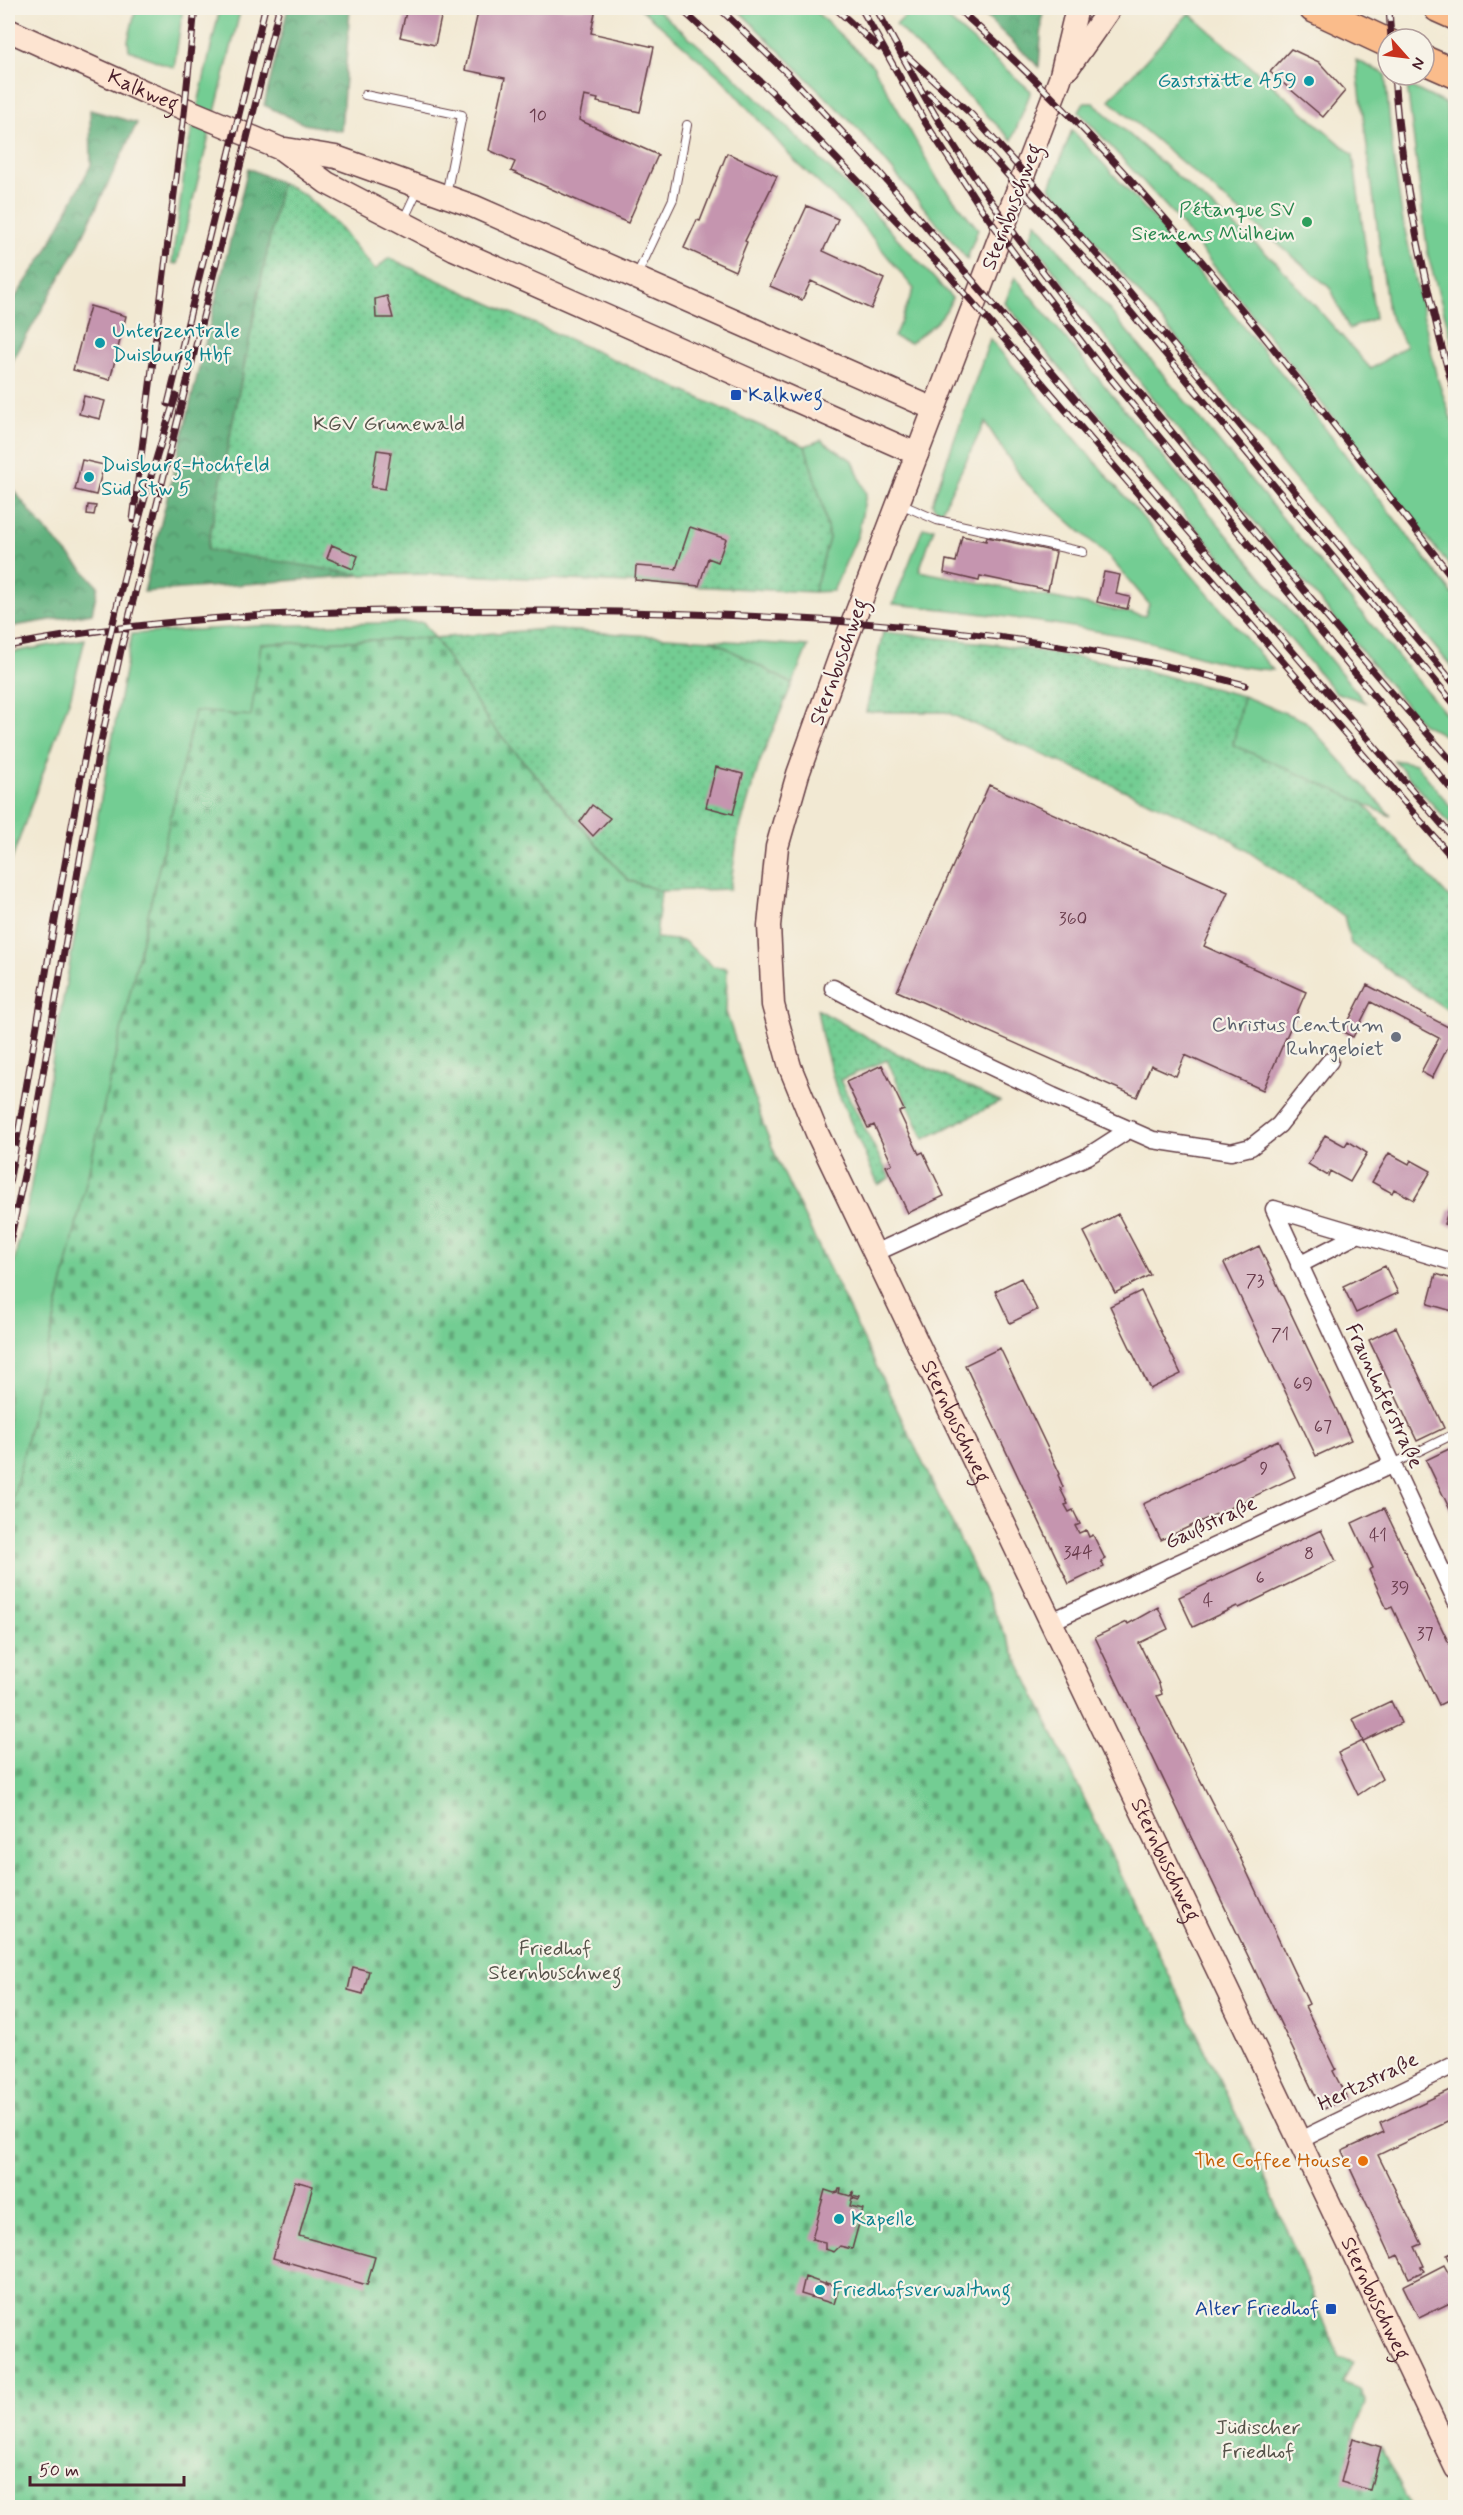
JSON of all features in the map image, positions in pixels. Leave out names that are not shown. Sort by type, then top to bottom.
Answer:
[{"type":"highway","points":[[1313,8],[1376,37]]},
{"type":"highway","points":[[1438,8],[1455,16]]},
{"type":"highway","points":[[1436,65],[1455,74]]},
{"type":"main road","name":"Sternbuschweg","points":[[1077,8],[1060,79],[843,648],[787,812],[777,847],[769,926],[773,1005],[790,1067],[817,1133],[1455,2468]]},
{"type":"main road","name":"Sternbuschweg","points":[[1060,79],[1110,8]]},
{"type":"main road","name":"Kalkweg","points":[[8,30],[147,93],[281,149],[336,158],[446,195],[934,409]]},
{"type":"main road","name":"Kalkweg","points":[[281,149],[327,183],[465,254],[917,454]]},
{"type":"street","points":[[833,988],[905,1026],[1153,1140],[1231,1152],[1251,1147],[1279,1125],[1330,1061]]},
{"type":"street","points":[[875,1253],[1088,1156],[1130,1129]]},
{"type":"street","name":"Fraunhoferstraße","points":[[1357,1234],[1274,1209],[1455,1601]]},
{"type":"street","points":[[1299,1265],[1357,1234],[1455,1263]]},
{"type":"street","name":"Gaußstraße","points":[[1050,1622],[1391,1465]]},
{"type":"street","name":"Hertzstraße","points":[[1300,2140],[1455,2064]]},
{"type":"lane","points":[[365,95],[462,115],[446,195]]},
{"type":"lane","points":[[636,278],[673,199],[687,125]]},
{"type":"lane","points":[[402,223],[420,186]]},
{"type":"lane","points":[[898,503],[937,520],[1083,552]]},
{"type":"lane","points":[[1391,1465],[1455,1433]]},
{"type":"green space","points":[[136,8],[183,8],[174,68],[129,50],[128,41]]},
{"type":"green space","points":[[220,8],[241,8],[177,264],[172,263],[187,152]]},
{"type":"green space","points":[[288,8],[350,8],[341,131],[304,124],[264,105]]},
{"type":"green space","points":[[640,8],[655,8],[732,74],[863,201],[952,298],[945,312],[935,324],[910,343],[894,337],[914,289],[858,220],[794,160],[724,81]]},
{"type":"green space","points":[[736,8],[812,8],[873,66],[938,180],[978,229],[967,259],[859,130]]},
{"type":"green space","points":[[913,8],[935,8],[1031,91],[1012,140],[896,25]]},
{"type":"green space","points":[[977,8],[1043,8],[1039,67]]},
{"type":"green space","name":"Pétanque SV Siemens Mülheim","points":[[1189,13],[1353,155],[1375,318],[1349,329],[1331,289],[1109,100]]},
{"type":"green space","points":[[1356,60],[1376,70],[1376,87],[1386,87],[1402,216],[1436,374],[1455,430],[1455,573],[1173,214],[1079,112],[1084,103],[1093,103],[1276,262],[1371,369],[1406,346],[1388,312]]},
{"type":"green space","points":[[1407,87],[1446,104],[1456,220],[1455,351],[1428,256]]},
{"type":"green space","points":[[90,110],[137,123],[78,246],[8,369],[8,308],[44,255],[91,165]]},
{"type":"green space","points":[[1072,130],[1161,226],[1297,392],[1455,597],[1455,671],[1050,187]]},
{"type":"green space","points":[[248,168],[281,183],[207,549],[363,575],[144,592]]},
{"type":"green space","name":"KGV Grunewald","points":[[281,183],[305,195],[337,225],[375,270],[389,258],[805,446],[822,503],[829,538],[814,592],[444,574],[363,575],[207,550]]},
{"type":"green space","points":[[1036,222],[1455,725],[1455,741],[1421,723],[1154,400],[1030,239]]},
{"type":"green space","points":[[1015,277],[1365,702],[1335,692],[1005,303]]},
{"type":"green space","points":[[990,339],[1273,670],[1235,665],[1125,636],[980,614],[893,604],[923,528],[934,528],[919,571],[1145,616],[1149,604],[1110,558],[1023,480],[985,422],[941,512],[934,507],[932,503]]},
{"type":"green space","points":[[821,440],[853,461],[866,494],[858,535],[833,591],[814,592],[829,538],[822,503],[805,446]]},
{"type":"green space","points":[[8,483],[41,525],[98,586],[92,613],[8,627]]},
{"type":"green space","points":[[423,622],[435,638],[261,644],[252,716],[195,712],[8,1521],[8,1287],[28,1203],[61,1010],[132,634],[257,626]]},
{"type":"green space","points":[[546,629],[712,640],[792,684],[759,764],[738,834],[730,889],[661,891],[628,880],[489,722],[435,638]]},
{"type":"green space","points":[[883,632],[995,644],[1120,664],[1243,696],[1233,745],[1362,802],[1455,904],[1455,1015],[1351,944],[1344,916],[1219,832],[946,712],[866,712]]},
{"type":"green space","name":"Friedhof Sternbuschweg","points":[[435,638],[489,722],[628,880],[661,891],[656,938],[684,941],[713,966],[727,968],[726,1012],[763,1124],[780,1166],[1257,2158],[1339,2358],[1353,2362],[1343,2383],[1360,2389],[1366,2402],[1353,2438],[1381,2447],[1411,2507],[8,2508],[8,1521],[195,711],[251,716],[261,644]]},
{"type":"green space","points":[[85,639],[71,695],[8,870],[8,653]]},
{"type":"green space","points":[[712,640],[808,646],[792,684]]},
{"type":"green space","points":[[1243,696],[1305,721],[1391,816],[1233,745]]},
{"type":"green space","points":[[1394,760],[1416,764],[1455,812],[1455,830]]},
{"type":"green space","points":[[817,1009],[894,1052],[1000,1102],[924,1139],[887,1060],[840,1080],[890,1178],[878,1185],[836,1088]]},
{"type":"building","points":[[407,8],[443,8],[435,45],[400,37]]},
{"type":"building","points":[[479,8],[596,8],[591,33],[654,47],[640,112],[597,102],[598,99],[584,96],[579,120],[658,155],[628,223],[511,171],[515,162],[489,150],[505,78],[465,70]]},
{"type":"building","name":"Gaststätte A59","points":[[1291,49],[1319,62],[1345,91],[1323,117],[1270,72]]},
{"type":"building","points":[[727,153],[777,176],[745,241],[747,242],[735,271],[684,248],[697,220],[700,221]]},
{"type":"building","points":[[807,206],[838,219],[823,251],[884,279],[871,309],[811,281],[802,300],[770,286]]},
{"type":"building","points":[[387,296],[393,318],[376,318],[375,299]]},
{"type":"building","name":"Unterzentrale Duisburg Hbf","points":[[90,306],[126,316],[110,380],[73,370]]},
{"type":"building","points":[[84,396],[105,401],[100,419],[79,414]]},
{"type":"building","points":[[377,450],[391,452],[385,489],[371,487]]},
{"type":"building","name":"Duisburg-Hochfeld Süd Stw 5","points":[[82,460],[104,465],[96,495],[75,490]]},
{"type":"building","points":[[88,505],[96,506],[94,515],[87,514]]},
{"type":"building","points":[[690,527],[726,539],[718,562],[708,558],[699,586],[635,580],[636,566],[676,569]]},
{"type":"building","points":[[962,536],[986,541],[987,537],[1056,552],[1048,590],[980,576],[979,581],[944,573],[946,560],[956,562]]},
{"type":"building","points":[[332,545],[358,556],[353,569],[327,558]]},
{"type":"building","points":[[1104,572],[1120,575],[1116,594],[1130,597],[1127,609],[1097,602]]},
{"type":"building","points":[[716,767],[743,774],[733,814],[706,807]]},
{"type":"building","points":[[989,785],[1228,892],[1204,946],[1306,992],[1263,1090],[1185,1055],[1176,1076],[1151,1065],[1137,1097],[897,991]]},
{"type":"building","points":[[592,805],[610,818],[593,836],[580,822]]},
{"type":"building","points":[[1367,985],[1456,1031],[1432,1078],[1421,1072],[1439,1038],[1371,1002],[1353,1037],[1343,1032]]},
{"type":"building","points":[[882,1065],[904,1110],[899,1112],[919,1154],[923,1152],[944,1196],[908,1213],[886,1166],[892,1164],[874,1125],[868,1128],[846,1082]]},
{"type":"building","points":[[1325,1135],[1345,1146],[1348,1141],[1367,1153],[1350,1182],[1330,1171],[1328,1176],[1308,1164]]},
{"type":"building","points":[[1389,1153],[1409,1164],[1411,1160],[1431,1171],[1414,1200],[1394,1189],[1392,1193],[1372,1182]]},
{"type":"building","points":[[1456,1201],[1456,1228],[1444,1224],[1449,1209],[1452,1210]]},
{"type":"building","points":[[1118,1214],[1150,1275],[1115,1293],[1084,1232]]},
{"type":"building","points":[[1259,1246],[1351,1440],[1316,1456],[1224,1263]]},
{"type":"building","points":[[1385,1266],[1398,1293],[1356,1313],[1343,1286]]},
{"type":"building","points":[[1436,1274],[1456,1280],[1456,1312],[1428,1304]]},
{"type":"building","points":[[1021,1278],[1037,1310],[1010,1323],[995,1291]]},
{"type":"building","points":[[1141,1291],[1181,1374],[1150,1389],[1110,1306]]},
{"type":"building","points":[[1396,1327],[1444,1428],[1417,1441],[1369,1340]]},
{"type":"building","points":[[1000,1348],[1060,1474],[1058,1475],[1063,1487],[1060,1488],[1068,1504],[1065,1505],[1069,1512],[1073,1510],[1080,1524],[1075,1526],[1079,1533],[1086,1530],[1089,1537],[1093,1535],[1105,1559],[1101,1561],[1104,1567],[1069,1584],[965,1365]]},
{"type":"building","points":[[1278,1440],[1295,1477],[1161,1540],[1143,1504]]},
{"type":"building","points":[[1453,1447],[1456,1452],[1456,1522],[1426,1460]]},
{"type":"building","points":[[1384,1508],[1456,1658],[1456,1713],[1449,1700],[1439,1705],[1392,1607],[1387,1609],[1369,1570],[1373,1568],[1352,1523]]},
{"type":"building","points":[[1321,1530],[1336,1561],[1239,1608],[1237,1606],[1193,1627],[1179,1597]]},
{"type":"building","points":[[1158,1607],[1168,1629],[1139,1643],[1159,1684],[1162,1694],[1157,1696],[1238,1853],[1309,2004],[1305,2006],[1336,2069],[1333,2071],[1347,2098],[1322,2110],[1095,1637],[1127,1622],[1128,1624]]},
{"type":"building","points":[[1391,1701],[1401,1723],[1363,1741],[1353,1719]]},
{"type":"building","points":[[1363,1741],[1382,1779],[1358,1795],[1338,1753]]},
{"type":"building","points":[[353,1967],[369,1971],[363,1994],[348,1990]]},
{"type":"building","points":[[1456,2087],[1456,2118],[1378,2155],[1422,2244],[1415,2247],[1424,2271],[1409,2278],[1398,2255],[1392,2258],[1342,2151],[1384,2132],[1380,2123]]},
{"type":"building","points":[[295,2181],[313,2186],[299,2236],[375,2257],[367,2285],[273,2258]]},
{"type":"building","name":"Kapelle","points":[[841,2189],[840,2193],[850,2196],[854,2191],[852,2196],[860,2198],[859,2200],[852,2198],[850,2206],[863,2209],[852,2249],[840,2246],[834,2252],[825,2249],[825,2242],[812,2239],[825,2190],[834,2193]]},
{"type":"building","points":[[1456,2251],[1456,2274],[1447,2255]]},
{"type":"building","points":[[1444,2265],[1456,2287],[1456,2300],[1419,2318],[1403,2286]]},
{"type":"building","name":"Friedhofsverwaltung","points":[[805,2277],[839,2287],[834,2304],[801,2294]]},
{"type":"building","points":[[1353,2438],[1381,2447],[1370,2490],[1341,2482]]},
{"type":"railway","points":[[133,520],[184,114],[195,8]]},
{"type":"railway","points":[[168,404],[265,8]]},
{"type":"railway","points":[[8,1251],[32,1137],[98,755],[121,650],[279,8]]},
{"type":"railway","points":[[680,8],[772,92],[949,275],[1456,862]]},
{"type":"railway","points":[[719,8],[788,74],[880,173],[1456,841]]},
{"type":"railway","points":[[835,8],[879,48]]},
{"type":"railway","points":[[861,8],[925,122],[981,208],[1030,275],[1097,362],[1456,795]]},
{"type":"railway","points":[[876,8],[934,113],[987,195],[1044,273],[1104,350],[1237,511],[1456,766]]},
{"type":"railway","points":[[957,8],[1027,72],[1158,210],[1280,357],[1456,582]]},
{"type":"railway","points":[[1389,8],[1390,27]]},
{"type":"railway","points":[[907,56],[972,115],[1118,278],[1456,686]]},
{"type":"railway","points":[[1395,87],[1399,132],[1412,215],[1439,335],[1456,397]]},
{"type":"railway","points":[[928,93],[962,125],[1110,287],[1456,706]]},
{"type":"railway","points":[[8,1188],[78,789],[98,690],[120,591],[146,493],[176,396]]},
{"type":"railway","points":[[8,646],[141,625],[274,615],[477,610],[632,612],[809,619],[985,635],[1159,664],[1245,685]]},
{"type":"place","name":"Gaststätte A59","points":[[1309,81]]},
{"type":"place","name":"Pétanque SV Siemens Mülheim","points":[[1307,222]]},
{"type":"place","name":"Unterzentrale Duisburg Hbf","points":[[100,343]]},
{"type":"place","name":"Kalkweg","points":[[736,395]]},
{"type":"place","name":"Duisburg-Hochfeld Süd Stw 5","points":[[89,477]]},
{"type":"place","name":"Christus Centrum Ruhrgebiet","points":[[1396,1037]]},
{"type":"place","name":"The Coffee House","points":[[1363,2161]]},
{"type":"place","name":"Kapelle","points":[[839,2219]]},
{"type":"place","name":"Friedhofsverwaltung","points":[[820,2290]]},
{"type":"place","name":"Alter Friedhof","points":[[1331,2309]]},
{"type":"park label","name":"Jüdischer Friedhof","points":[[1258,2440]]}]
